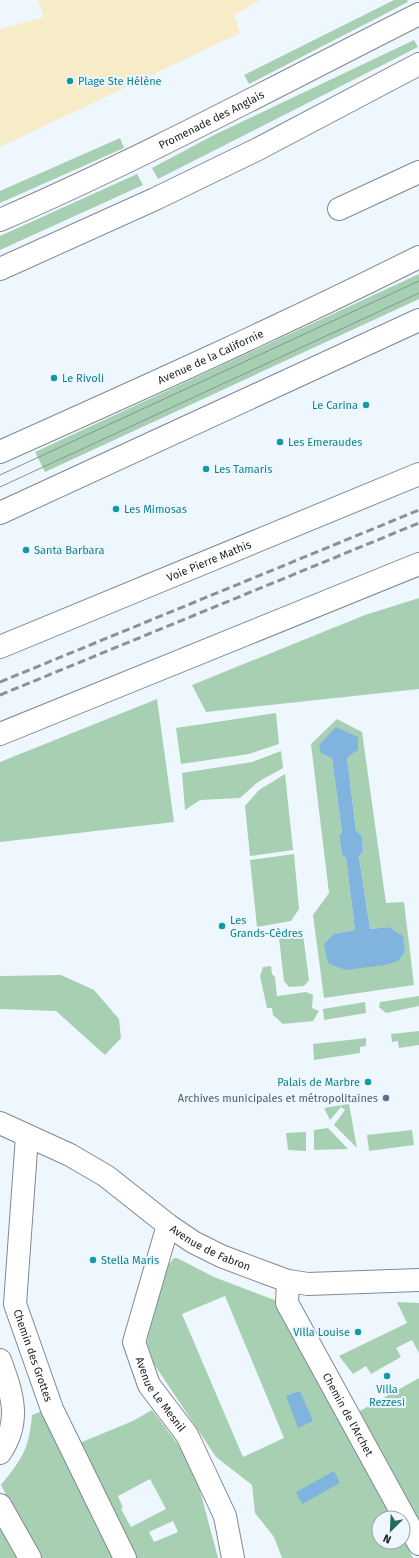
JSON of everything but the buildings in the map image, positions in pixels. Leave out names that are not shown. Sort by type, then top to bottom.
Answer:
[{"type":"main road","name":"Promenade des Anglais","points":[[0,220],[59,194],[152,149],[419,14]]},
{"type":"main road","points":[[0,269],[155,199],[258,149],[419,64]]},
{"type":"main road","points":[[339,209],[419,172]]},
{"type":"main road","name":"Avenue de la Californie","points":[[0,452],[86,415],[309,311],[419,257]]},
{"type":"main road","points":[[0,513],[419,320]]},
{"type":"main road","name":"Voie Pierre Mathis","points":[[0,647],[419,474]]},
{"type":"main road","points":[[0,734],[419,564]]},
{"type":"main road","name":"Avenue de Fabron","points":[[0,1123],[70,1155],[106,1176],[168,1225],[193,1242],[221,1256],[288,1281],[308,1284],[419,1280]]},
{"type":"main road","name":"Avenue de Fabron","points":[[0,1136],[27,1136]]},
{"type":"main road","name":"Chemin des Grottes","points":[[27,1136],[15,1304],[52,1409],[125,1558]]},
{"type":"main road","name":"Avenue Le Mesnil","points":[[168,1225],[134,1342],[149,1385],[186,1435],[225,1516],[233,1558]]},
{"type":"main road","name":"Chemin de l'Archet","points":[[288,1281],[287,1303],[419,1544]]},
{"type":"main road","points":[[0,1360],[11,1389],[14,1410],[11,1429],[0,1453]]},
{"type":"main road","points":[[0,1505],[30,1558]]},
{"type":"green space","points":[[394,0],[407,0],[408,2],[249,84],[244,75]]},
{"type":"green space","points":[[414,40],[418,47],[158,179],[152,168],[214,135]]},
{"type":"green space","points":[[120,138],[124,148],[0,203],[0,191]]},
{"type":"green space","points":[[137,174],[143,185],[0,250],[0,236]]},
{"type":"green space","points":[[419,274],[419,299],[45,472],[35,452]]},
{"type":"green space","points":[[419,598],[419,689],[206,712],[192,685],[365,615]]},
{"type":"green space","points":[[157,699],[174,822],[0,842],[0,762]]},
{"type":"green space","points":[[276,713],[279,744],[249,754],[181,764],[176,728]]},
{"type":"green space","points":[[337,719],[362,732],[386,903],[404,902],[414,985],[324,998],[313,915],[329,893],[311,744]],"holes":[[[347,757],[356,831],[362,836],[363,851],[359,857],[370,929],[389,927],[402,936],[405,951],[335,934],[355,930],[346,858],[342,855],[339,835],[342,832],[332,758]]]},
{"type":"green space","points":[[281,751],[283,768],[258,782],[240,798],[200,800],[185,810],[182,773],[252,762]]},
{"type":"green space","points":[[285,774],[293,850],[250,856],[245,806],[259,790]]},
{"type":"green space","points":[[294,854],[299,909],[291,921],[257,927],[250,860]]},
{"type":"green space","points":[[297,930],[303,935],[309,980],[304,986],[289,987],[284,981],[279,938],[282,932]]},
{"type":"green space","points":[[271,966],[272,974],[275,977],[277,996],[306,992],[313,995],[312,1008],[319,1011],[313,1021],[283,1024],[273,1015],[272,1008],[267,1008],[260,976],[263,967]]},
{"type":"green space","points":[[61,975],[94,990],[119,1019],[121,1038],[105,1055],[56,1011],[0,1009],[0,976]]},
{"type":"green space","points":[[419,996],[419,1006],[386,1013],[379,1007],[380,1002]]},
{"type":"green space","points":[[365,1002],[366,1013],[324,1020],[323,1009]]},
{"type":"green space","points":[[419,1031],[419,1045],[399,1048],[398,1041],[392,1042],[391,1034]]},
{"type":"green space","points":[[366,1038],[366,1046],[360,1047],[360,1053],[314,1060],[313,1044]]},
{"type":"green space","points":[[349,1104],[357,1148],[334,1125],[345,1110],[341,1107],[330,1120],[324,1108]]},
{"type":"green space","points":[[328,1128],[348,1149],[314,1150],[314,1130]]},
{"type":"green space","points":[[412,1130],[414,1145],[369,1151],[367,1135]]},
{"type":"green space","points":[[306,1132],[306,1151],[288,1150],[286,1133]]},
{"type":"green space","points":[[174,1258],[177,1258],[214,1277],[277,1301],[388,1510],[371,1510],[371,1550],[409,1550],[413,1558],[282,1558],[274,1537],[255,1513],[252,1485],[216,1457],[154,1364],[147,1342],[156,1298],[169,1264]],"holes":[[[225,1296],[284,1438],[243,1457],[182,1314]]]},
{"type":"green space","points":[[397,1302],[419,1303],[419,1353],[412,1340],[396,1348],[401,1357],[371,1374],[366,1366],[353,1374],[339,1356],[407,1323]]},
{"type":"green space","points":[[419,1378],[419,1528],[411,1510],[410,1510],[358,1412]]},
{"type":"green space","points":[[44,1410],[117,1558],[40,1558],[1,1485],[23,1453],[29,1437],[32,1415]]},
{"type":"green space","points":[[152,1410],[193,1464],[218,1558],[131,1558],[77,1444],[133,1421]],"holes":[[[150,1479],[166,1509],[131,1527],[121,1509],[123,1508],[118,1496]],[[173,1521],[178,1532],[154,1542],[149,1532]]]},
{"type":"green space","points":[[0,1516],[21,1558],[0,1558]]},
{"type":"sand","name":"Plage Ste Hélène","points":[[38,0],[261,0],[234,15],[240,33],[0,147],[0,29],[44,17]]},
{"type":"water","points":[[336,727],[358,737],[358,750],[347,757],[356,831],[362,836],[363,851],[359,857],[370,929],[389,927],[403,936],[405,951],[398,961],[385,965],[345,970],[328,963],[324,944],[334,934],[355,930],[346,858],[342,855],[339,835],[342,832],[332,758],[321,753],[319,745]]},
{"type":"water","points":[[300,1391],[313,1421],[298,1428],[286,1396]]},
{"type":"water","points":[[334,1471],[340,1483],[302,1504],[296,1492]]},
{"type":"tram line","points":[[0,475],[419,281]]},
{"type":"tram line","points":[[0,487],[419,293]]},
{"type":"railway","points":[[0,682],[419,510]]},
{"type":"railway","points":[[0,695],[419,523]]},
{"type":"place","name":"Plage Ste Hélène","points":[[70,81]]},
{"type":"place","name":"Le Rivoli","points":[[54,378]]},
{"type":"place","name":"Le Carina","points":[[366,405]]},
{"type":"place","name":"Les Emeraudes","points":[[280,442]]},
{"type":"place","name":"Les Tamaris","points":[[206,469]]},
{"type":"place","name":"Les Mimosas","points":[[116,509]]},
{"type":"place","name":"Santa Barbara","points":[[26,550]]},
{"type":"place","name":"Les Grands-Cèdres","points":[[222,926]]},
{"type":"place","name":"Palais de Marbre","points":[[368,1082]]},
{"type":"place","name":"Archives municipales et métropolitaines","points":[[386,1098]]},
{"type":"place","name":"Stella Maris","points":[[93,1260]]},
{"type":"place","name":"Villa Louise","points":[[358,1332]]},
{"type":"place","name":"Villa Rezzesi","points":[[387,1376]]}]
